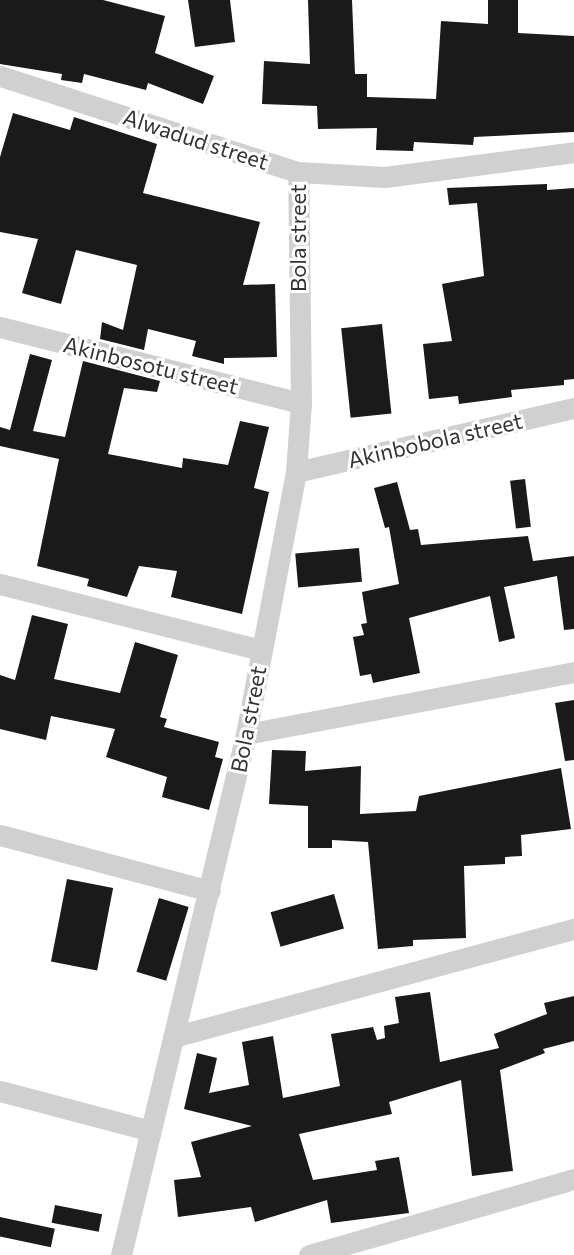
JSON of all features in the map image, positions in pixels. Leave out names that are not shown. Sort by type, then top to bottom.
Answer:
[{"type":"street","name":"Alwadud street","points":[[0,76],[298,172],[385,177],[574,152]]},
{"type":"street","name":"Bola street","points":[[121,1255],[148,1130],[210,891],[246,734],[296,472],[302,403],[298,172]]},
{"type":"street","name":"Akinbosotu street","points":[[0,327],[302,403]]},
{"type":"street","name":"Akinbobola street","points":[[296,472],[574,408]]},
{"type":"street","points":[[0,584],[261,650]]},
{"type":"street","points":[[246,734],[574,672]]},
{"type":"street","points":[[0,835],[210,891]]},
{"type":"street","points":[[173,1037],[574,929]]},
{"type":"street","points":[[0,1090],[148,1130]]},
{"type":"street","points":[[309,1255],[574,1179]]},
{"type":"building","points":[[0,0],[103,0],[165,16],[155,53],[214,76],[203,104],[148,83],[146,90],[84,74],[82,83],[61,80],[62,74],[0,64]]},
{"type":"building","points":[[188,0],[230,0],[235,42],[195,47]]},
{"type":"building","points":[[308,0],[352,0],[355,74],[367,74],[367,97],[436,99],[441,21],[488,24],[488,0],[518,0],[518,33],[574,36],[574,132],[474,137],[473,145],[414,142],[413,151],[376,150],[377,128],[318,129],[317,106],[262,104],[264,61],[310,64]]},
{"type":"building","points":[[13,113],[70,130],[74,117],[157,144],[143,193],[260,222],[243,285],[275,284],[277,357],[224,358],[224,364],[192,356],[196,341],[148,329],[144,350],[100,339],[102,322],[123,330],[137,265],[76,250],[61,304],[22,293],[38,239],[0,232],[0,157]]},
{"type":"building","points":[[547,184],[547,190],[574,188],[574,379],[564,380],[564,385],[511,390],[512,397],[459,404],[458,396],[429,399],[423,344],[452,341],[442,284],[484,276],[477,203],[449,205],[447,188]]},
{"type":"building","points":[[382,324],[391,414],[351,418],[341,328]]},
{"type":"building","points":[[30,354],[52,360],[33,431],[65,437],[83,361],[160,381],[157,392],[124,388],[108,454],[182,468],[183,458],[228,465],[240,421],[269,427],[254,488],[269,492],[242,614],[171,597],[177,571],[139,566],[127,597],[87,586],[89,579],[37,566],[59,459],[0,446],[0,427],[10,430]]},
{"type":"building","points":[[525,479],[531,527],[516,528],[510,481]]},
{"type":"building","points":[[397,482],[410,530],[418,529],[421,545],[528,536],[533,561],[574,556],[574,629],[564,630],[557,576],[504,587],[515,638],[499,642],[490,596],[409,618],[420,673],[373,683],[371,674],[360,676],[353,637],[364,635],[361,624],[367,623],[362,592],[399,584],[389,527],[385,528],[374,488]]},
{"type":"building","points":[[359,548],[362,582],[298,587],[295,554]]},
{"type":"building","points":[[32,615],[68,624],[54,679],[120,693],[135,642],[178,655],[160,717],[167,719],[164,727],[219,742],[215,757],[223,759],[209,810],[162,797],[167,777],[106,757],[115,729],[51,716],[46,740],[0,729],[0,675],[15,680]]},
{"type":"building","points":[[574,700],[574,760],[565,761],[555,703]]},
{"type":"building","points":[[272,750],[306,751],[305,771],[361,766],[360,814],[416,811],[419,796],[561,768],[571,829],[521,835],[522,856],[505,857],[505,864],[464,866],[466,938],[413,940],[413,946],[378,949],[368,842],[332,840],[332,848],[308,848],[308,806],[269,804]]},
{"type":"building","points":[[67,879],[113,888],[97,970],[51,961]]},
{"type":"building","points":[[334,894],[344,929],[280,947],[271,912]]},
{"type":"building","points":[[159,898],[189,907],[166,981],[136,972]]},
{"type":"building","points":[[430,992],[440,1062],[499,1048],[494,1034],[547,1014],[544,1003],[574,996],[574,1041],[543,1049],[545,1053],[500,1070],[513,1171],[472,1176],[461,1080],[389,1102],[392,1114],[299,1134],[313,1180],[377,1170],[375,1161],[399,1157],[409,1213],[331,1223],[327,1200],[255,1222],[251,1207],[178,1217],[174,1180],[201,1177],[191,1142],[252,1126],[184,1109],[197,1053],[217,1058],[209,1093],[249,1085],[242,1042],[273,1036],[283,1098],[340,1086],[331,1034],[373,1027],[377,1040],[385,1038],[384,1026],[399,1023],[395,997]]},
{"type":"building","points":[[55,1205],[102,1214],[99,1232],[52,1223]]},
{"type":"building","points":[[0,1217],[55,1229],[51,1247],[0,1236]]}]
